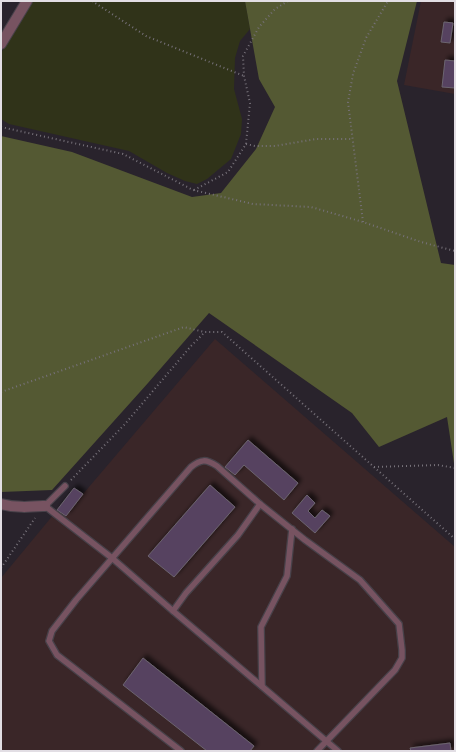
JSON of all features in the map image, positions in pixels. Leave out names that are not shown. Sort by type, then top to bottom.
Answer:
[{"type":"street","points":[[1,44],[28,1]]},
{"type":"street","points":[[1,504],[23,508],[45,506]]},
{"type":"lane","points":[[181,751],[57,655],[49,641],[52,631],[76,600],[191,467],[196,463],[203,461],[210,461],[217,466],[260,504],[305,540],[360,580],[399,624],[402,658],[395,670],[317,751]]},
{"type":"lane","points":[[65,486],[45,506],[112,558],[338,751]]},
{"type":"lane","points":[[173,611],[186,593],[238,535],[260,504]]},
{"type":"lane","points":[[262,686],[261,627],[287,576],[292,529]]},
{"type":"path","points":[[92,1],[146,36],[244,76]]},
{"type":"path","points":[[193,190],[228,172],[246,144],[250,103],[244,76],[243,56],[259,27],[275,9],[288,1]]},
{"type":"path","points":[[363,222],[348,102],[353,74],[366,38],[388,1]]},
{"type":"path","points":[[1,126],[123,154],[193,190],[253,204],[312,207],[363,222],[421,242],[455,251]]},
{"type":"path","points":[[246,144],[255,146],[275,146],[316,139],[352,140]]},
{"type":"path","points":[[1,392],[184,327],[205,332],[222,332],[455,539]]},
{"type":"path","points":[[65,486],[125,424],[191,346],[205,332]]},
{"type":"path","points":[[374,467],[438,465],[455,468]]},
{"type":"path","points":[[1,568],[29,526],[45,506]]},
{"type":"shaded area","points":[[421,1],[455,1],[455,94],[404,85]]},
{"type":"shaded area","points":[[215,339],[455,547],[455,751],[1,751],[1,578],[74,488],[83,494]]},
{"type":"green space","points":[[33,1],[245,1],[250,29],[240,41],[235,58],[234,89],[242,119],[241,134],[231,159],[207,179],[197,184],[185,181],[167,173],[129,151],[9,124],[1,119],[1,53]]},
{"type":"green space","points":[[245,1],[417,1],[397,81],[441,263],[455,265],[455,470],[447,417],[379,447],[352,413],[209,313],[52,490],[1,492],[1,136],[72,152],[192,197],[221,193],[256,149],[275,107],[259,79]]},
{"type":"building","points":[[444,22],[453,23],[450,43],[441,42]]},
{"type":"building","points":[[445,60],[455,61],[455,88],[442,87]]},
{"type":"building","points":[[248,440],[298,483],[284,500],[244,465],[235,475],[225,467]]},
{"type":"building","points":[[210,485],[235,507],[174,577],[148,556]]},
{"type":"building","points":[[74,488],[83,494],[66,516],[57,510]]},
{"type":"building","points":[[307,495],[315,503],[308,511],[315,518],[322,510],[330,516],[315,533],[292,513]]},
{"type":"building","points":[[143,658],[254,746],[250,751],[207,751],[123,685]]},
{"type":"building","points":[[450,743],[451,751],[411,751],[410,748]]}]
